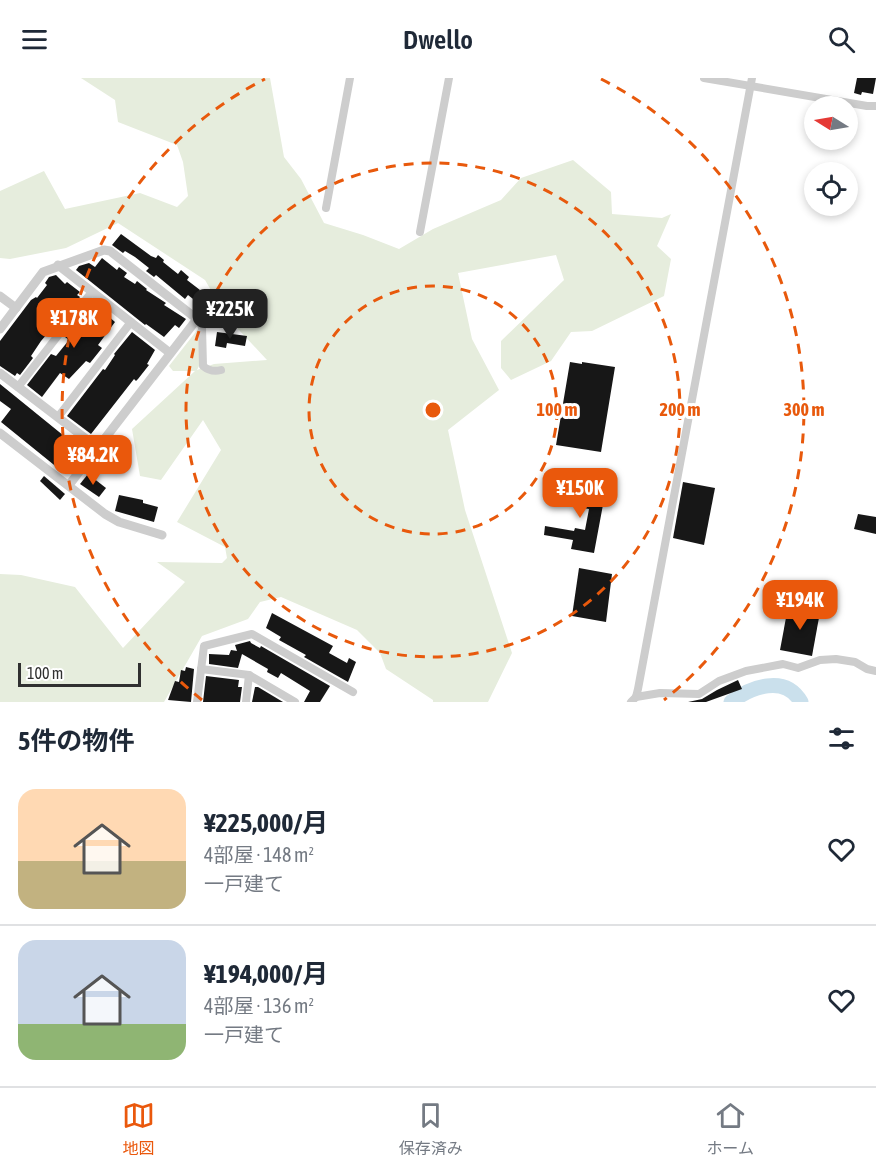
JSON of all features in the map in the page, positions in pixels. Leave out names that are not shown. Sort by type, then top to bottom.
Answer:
[{"type":"street","points":[[326,208],[350,78]]},
{"type":"street","points":[[420,232],[449,78]]},
{"type":"street","points":[[704,78],[751,82],[876,106]]},
{"type":"street","points":[[751,82],[633,699],[660,693],[699,694],[719,681],[746,670],[783,664],[798,668],[820,660],[836,658],[855,662],[876,671]]},
{"type":"street","points":[[0,329],[43,272],[104,250],[110,251],[196,319],[202,327],[203,366],[215,372],[221,370]]},
{"type":"street","points":[[58,265],[170,353]]},
{"type":"street","points":[[18,387],[91,293]]},
{"type":"street","points":[[0,296],[16,308]]},
{"type":"street","points":[[69,485],[196,319]]},
{"type":"street","points":[[58,417],[131,322]]},
{"type":"street","points":[[0,373],[98,448]]},
{"type":"street","points":[[0,433],[105,514],[119,522],[162,535]]},
{"type":"street","points":[[197,702],[204,646],[252,634],[352,692]]},
{"type":"street","points":[[201,669],[249,675],[295,702]]},
{"type":"street","points":[[246,702],[249,675]]},
{"type":"green space","points":[[81,78],[270,78],[284,157],[301,179],[324,223],[399,249],[433,229],[501,200],[521,178],[573,160],[611,192],[612,214],[662,218],[671,214],[657,246],[671,259],[664,296],[592,331],[571,332],[551,361],[511,380],[501,368],[501,341],[564,280],[556,255],[458,273],[472,339],[499,390],[448,430],[465,510],[512,653],[488,702],[433,702],[386,669],[380,653],[357,630],[281,597],[260,602],[248,619],[202,636],[164,702],[0,702],[0,574],[21,575],[75,587],[123,648],[185,582],[157,562],[222,563],[227,558],[225,547],[177,522],[221,450],[203,420],[161,480],[140,476],[132,429],[195,371],[173,371],[169,366],[198,329],[200,364],[197,370],[214,364],[267,360],[226,316],[205,280],[118,223],[66,248],[10,259],[0,258],[0,191],[44,171],[65,209],[140,193],[177,207],[188,196],[183,162],[177,145],[118,122],[115,100]]},
{"type":"building","points":[[857,78],[876,78],[873,94],[854,93]]},
{"type":"building","points":[[121,234],[151,256],[156,258],[158,255],[178,274],[181,270],[189,277],[187,280],[200,290],[193,299],[188,295],[185,299],[156,275],[154,277],[146,271],[149,268],[135,257],[125,251],[123,253],[112,245]]},
{"type":"building","points":[[102,258],[117,270],[119,267],[127,273],[124,277],[135,284],[137,281],[166,303],[164,305],[186,319],[179,328],[175,325],[164,337],[145,325],[76,270],[79,266],[89,263],[95,267]]},
{"type":"building","points":[[56,275],[65,284],[67,282],[80,292],[77,295],[80,297],[62,321],[60,319],[41,341],[31,356],[33,358],[20,375],[17,373],[15,376],[0,366],[0,341],[31,300],[37,298],[47,285],[45,283],[49,277]]},
{"type":"building","points":[[92,302],[115,322],[98,345],[102,348],[90,363],[86,361],[69,379],[60,373],[42,397],[27,385],[51,354],[56,356],[69,340],[65,337]]},
{"type":"building","points":[[132,332],[155,350],[147,364],[149,365],[136,381],[134,379],[91,434],[67,416],[103,369],[105,370],[114,354]]},
{"type":"building","points":[[217,332],[247,336],[245,346],[227,343],[226,348],[215,346]]},
{"type":"building","points":[[570,362],[615,367],[601,452],[556,445]]},
{"type":"building","points":[[0,384],[69,440],[72,437],[83,445],[64,473],[1,422],[11,409],[0,401]]},
{"type":"building","points":[[88,474],[106,488],[99,497],[80,484]]},
{"type":"building","points":[[44,476],[65,494],[60,500],[40,481]]},
{"type":"building","points":[[683,482],[715,488],[704,545],[673,538]]},
{"type":"building","points":[[554,489],[592,495],[592,492],[605,494],[594,553],[571,549],[573,540],[544,535],[545,526],[574,531],[575,528],[585,530],[589,509],[552,502]]},
{"type":"building","points":[[119,495],[143,500],[143,503],[158,507],[154,522],[115,511]]},
{"type":"building","points":[[858,514],[876,517],[876,534],[854,529]]},
{"type":"building","points":[[579,568],[612,574],[606,622],[572,616]]},
{"type":"building","points":[[788,607],[820,612],[812,656],[780,650]]},
{"type":"building","points":[[272,613],[333,646],[329,653],[347,663],[349,658],[356,662],[348,682],[279,640],[281,637],[266,628]]},
{"type":"building","points":[[250,641],[330,686],[320,702],[304,702],[310,691],[281,673],[278,678],[267,672],[268,669],[242,654],[238,668],[209,664],[209,654],[229,655],[231,650],[237,651],[235,645]]},
{"type":"building","points":[[186,667],[194,669],[191,702],[168,700],[175,681],[179,682],[181,670],[185,671]]},
{"type":"building","points":[[206,676],[239,680],[238,687],[242,687],[240,702],[203,702]]},
{"type":"building","points":[[738,680],[742,689],[706,702],[688,702],[702,699]]},
{"type":"building","points":[[255,687],[258,687],[283,702],[252,702]]},
{"type":"waterway","points":[[731,702],[748,692],[768,686],[786,688],[794,693],[801,702]]}]
